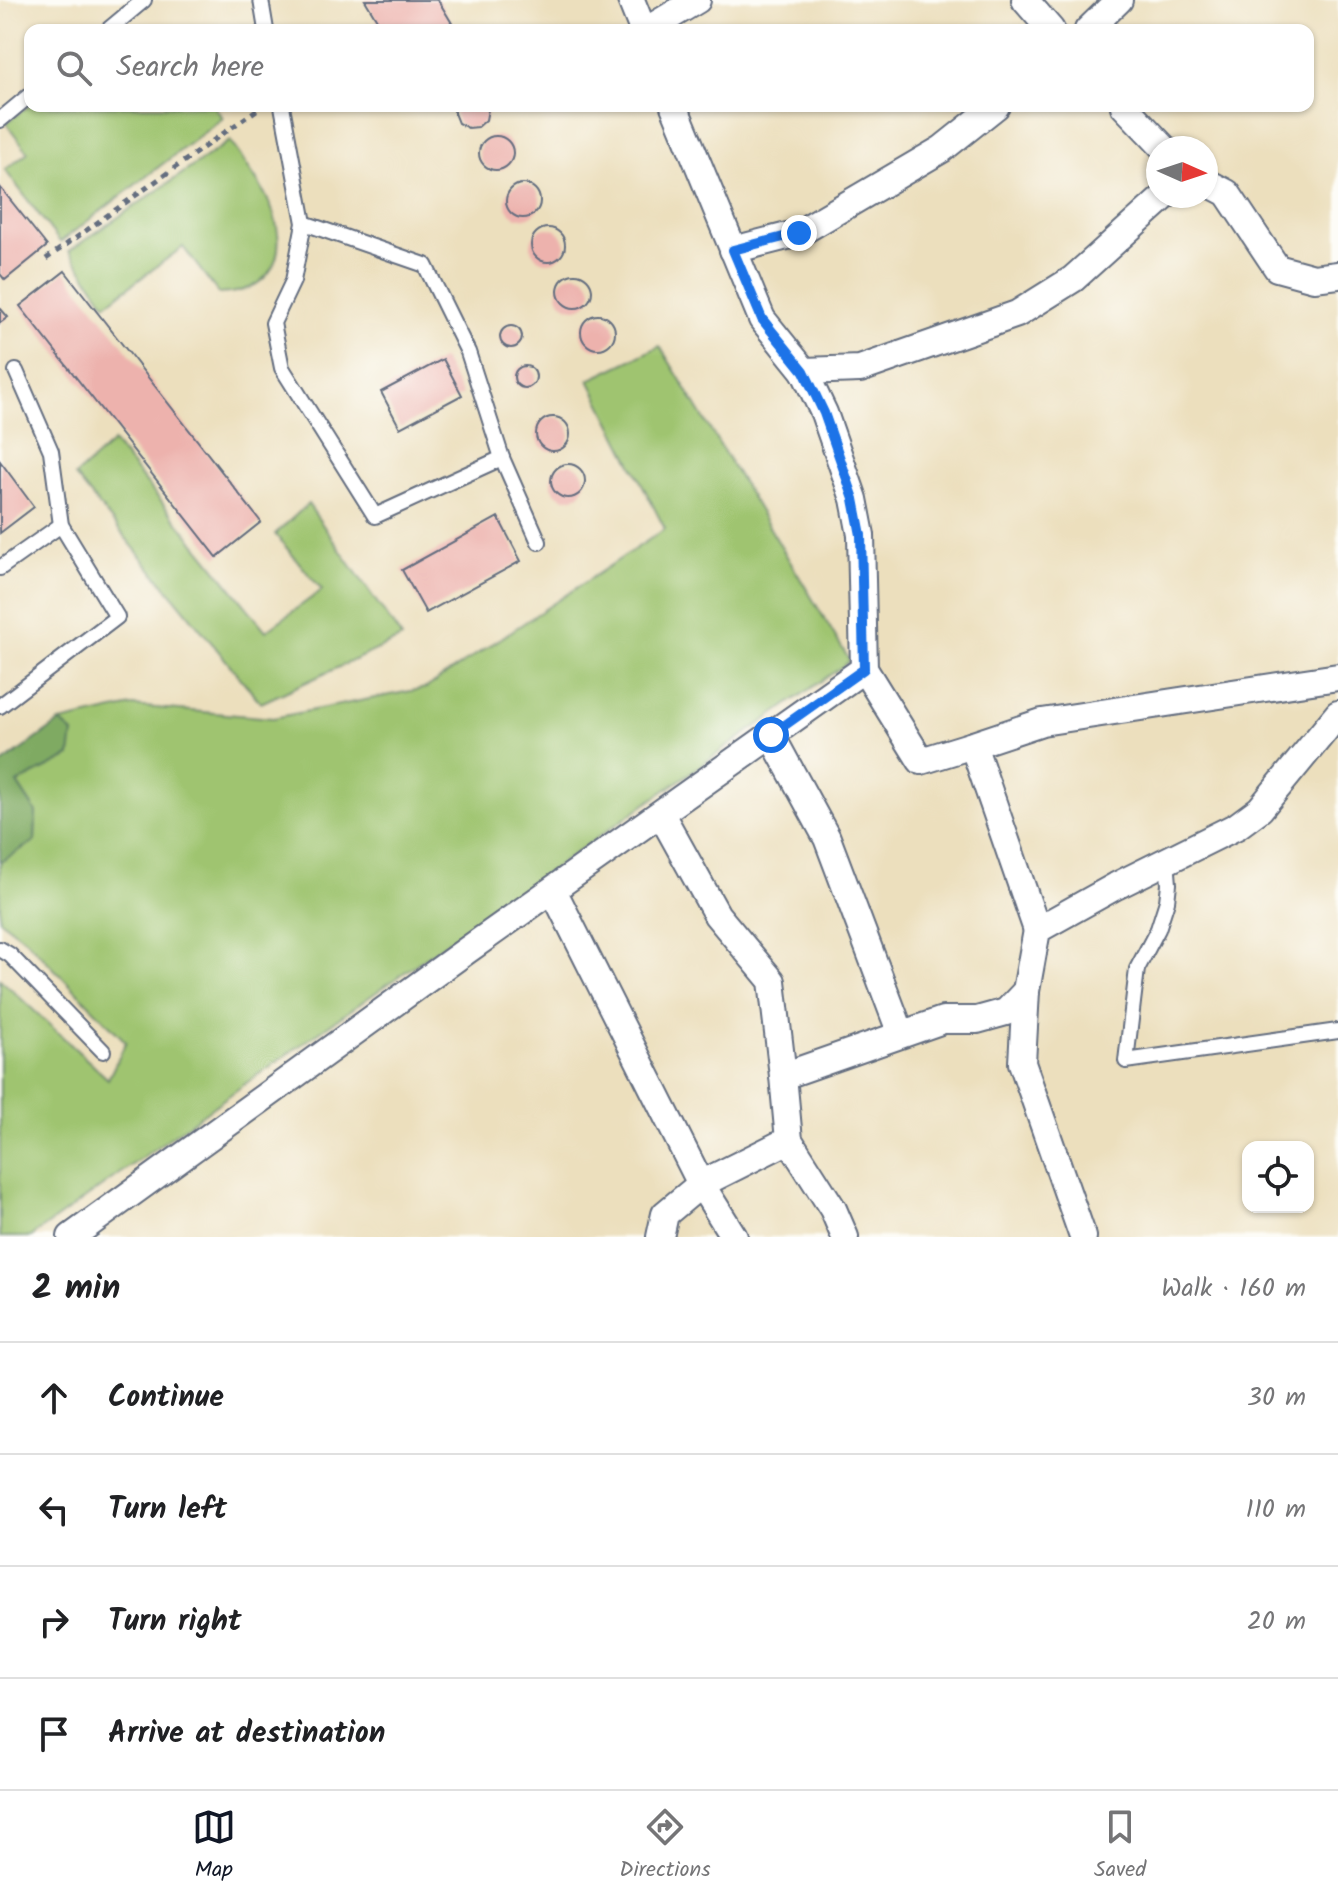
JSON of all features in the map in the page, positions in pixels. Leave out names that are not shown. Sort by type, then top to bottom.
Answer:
[{"type":"street","points":[[631,0],[642,24]]},
{"type":"street","points":[[655,24],[697,0]]},
{"type":"street","points":[[1025,0],[1046,24]]},
{"type":"street","points":[[1094,24],[1119,0]]},
{"type":"street","points":[[676,112],[762,319],[804,371],[824,413],[854,499],[861,535],[864,669],[921,761],[1042,722],[1338,677]]},
{"type":"street","points":[[733,250],[799,233],[942,149],[988,112]]},
{"type":"street","points":[[1130,112],[1153,136]]},
{"type":"street","points":[[1218,188],[1227,193],[1277,268],[1314,278],[1338,275]]},
{"type":"street","points":[[804,371],[860,369],[1017,314],[1073,279],[1152,208]]},
{"type":"street","points":[[71,1237],[864,669]]},
{"type":"street","points":[[1037,930],[1116,886],[1237,826],[1260,809],[1338,714]]},
{"type":"street","points":[[771,735],[827,838],[901,1034]]},
{"type":"street","points":[[973,745],[1037,930],[1026,991],[1022,1063],[1083,1237]]},
{"type":"street","points":[[661,814],[717,915],[772,981],[789,1140],[833,1209],[845,1237]]},
{"type":"street","points":[[553,890],[701,1184],[734,1237]]},
{"type":"street","points":[[783,1076],[943,1020],[977,1020],[1006,1012],[1026,991]]},
{"type":"street","points":[[660,1237],[665,1214],[701,1184],[789,1140]]},
{"type":"lane","points":[[115,24],[144,0]]},
{"type":"lane","points":[[261,0],[265,24]]},
{"type":"lane","points":[[0,120],[24,100]]},
{"type":"lane","points":[[283,112],[304,223],[293,281],[273,323],[282,368],[375,516],[502,458]]},
{"type":"lane","points":[[304,223],[425,265],[468,352],[502,458],[539,542]]},
{"type":"lane","points":[[0,706],[117,617],[61,525],[51,451],[16,371]]},
{"type":"lane","points":[[0,568],[61,525]]},
{"type":"lane","points":[[1167,860],[1167,901],[1158,929],[1137,969],[1126,1061],[1338,1031]]},
{"type":"lane","points":[[0,949],[10,955],[103,1051]]},
{"type":"path","points":[[46,259],[254,112]]},
{"type":"green space","points":[[24,110],[24,112],[218,112],[223,118],[60,242],[5,170],[28,152],[6,123]]},
{"type":"green space","points":[[230,141],[259,184],[273,212],[278,244],[271,270],[251,287],[219,294],[183,247],[106,304],[69,251]]},
{"type":"green space","points":[[660,346],[850,661],[31,1237],[0,1237],[0,979],[108,1079],[126,1042],[25,939],[0,920],[0,862],[35,841],[36,812],[17,783],[73,733],[60,722],[132,706],[273,718],[426,688],[665,529],[589,380]]},
{"type":"green space","points":[[113,442],[266,631],[322,590],[275,534],[308,504],[402,638],[261,703],[75,476]]},
{"type":"green space","points":[[60,722],[73,733],[70,756],[17,783],[36,812],[35,841],[0,862],[0,765]]},
{"type":"building","points":[[365,0],[438,0],[452,24],[379,24]]},
{"type":"building","points":[[487,112],[486,120],[478,127],[468,128],[458,123],[454,113]]},
{"type":"building","points":[[496,136],[508,141],[513,153],[508,165],[496,170],[484,165],[479,153],[484,141]]},
{"type":"building","points":[[523,184],[535,189],[540,201],[535,213],[523,218],[511,213],[506,201],[511,189]]},
{"type":"building","points":[[0,187],[47,246],[5,280],[0,274]]},
{"type":"building","points":[[548,228],[560,233],[565,245],[560,257],[548,262],[536,257],[531,245],[536,233]]},
{"type":"building","points":[[65,271],[261,522],[217,557],[20,306]]},
{"type":"building","points":[[575,274],[587,279],[592,291],[587,303],[575,308],[563,303],[558,291],[563,279]]},
{"type":"building","points":[[0,308],[8,317],[0,323]]},
{"type":"building","points":[[598,315],[610,320],[615,332],[610,344],[598,349],[586,344],[581,332],[586,320]]},
{"type":"building","points":[[511,326],[519,329],[522,337],[519,345],[511,348],[503,345],[500,337],[503,329]]},
{"type":"building","points":[[443,359],[462,395],[400,428],[381,392]]},
{"type":"building","points":[[525,366],[533,369],[536,377],[533,385],[525,388],[517,385],[514,377],[517,369]]},
{"type":"building","points":[[553,417],[565,422],[570,434],[565,446],[553,451],[541,446],[536,434],[541,422]]},
{"type":"building","points":[[0,461],[34,507],[0,533]]},
{"type":"building","points":[[568,464],[580,469],[585,481],[580,493],[568,498],[556,493],[551,481],[556,469]]},
{"type":"building","points":[[498,517],[521,561],[426,613],[402,570]]},
{"type":"route","points":[[771,735],[864,669],[861,535],[854,499],[824,413],[804,371],[762,319],[733,250],[799,233]]}]
